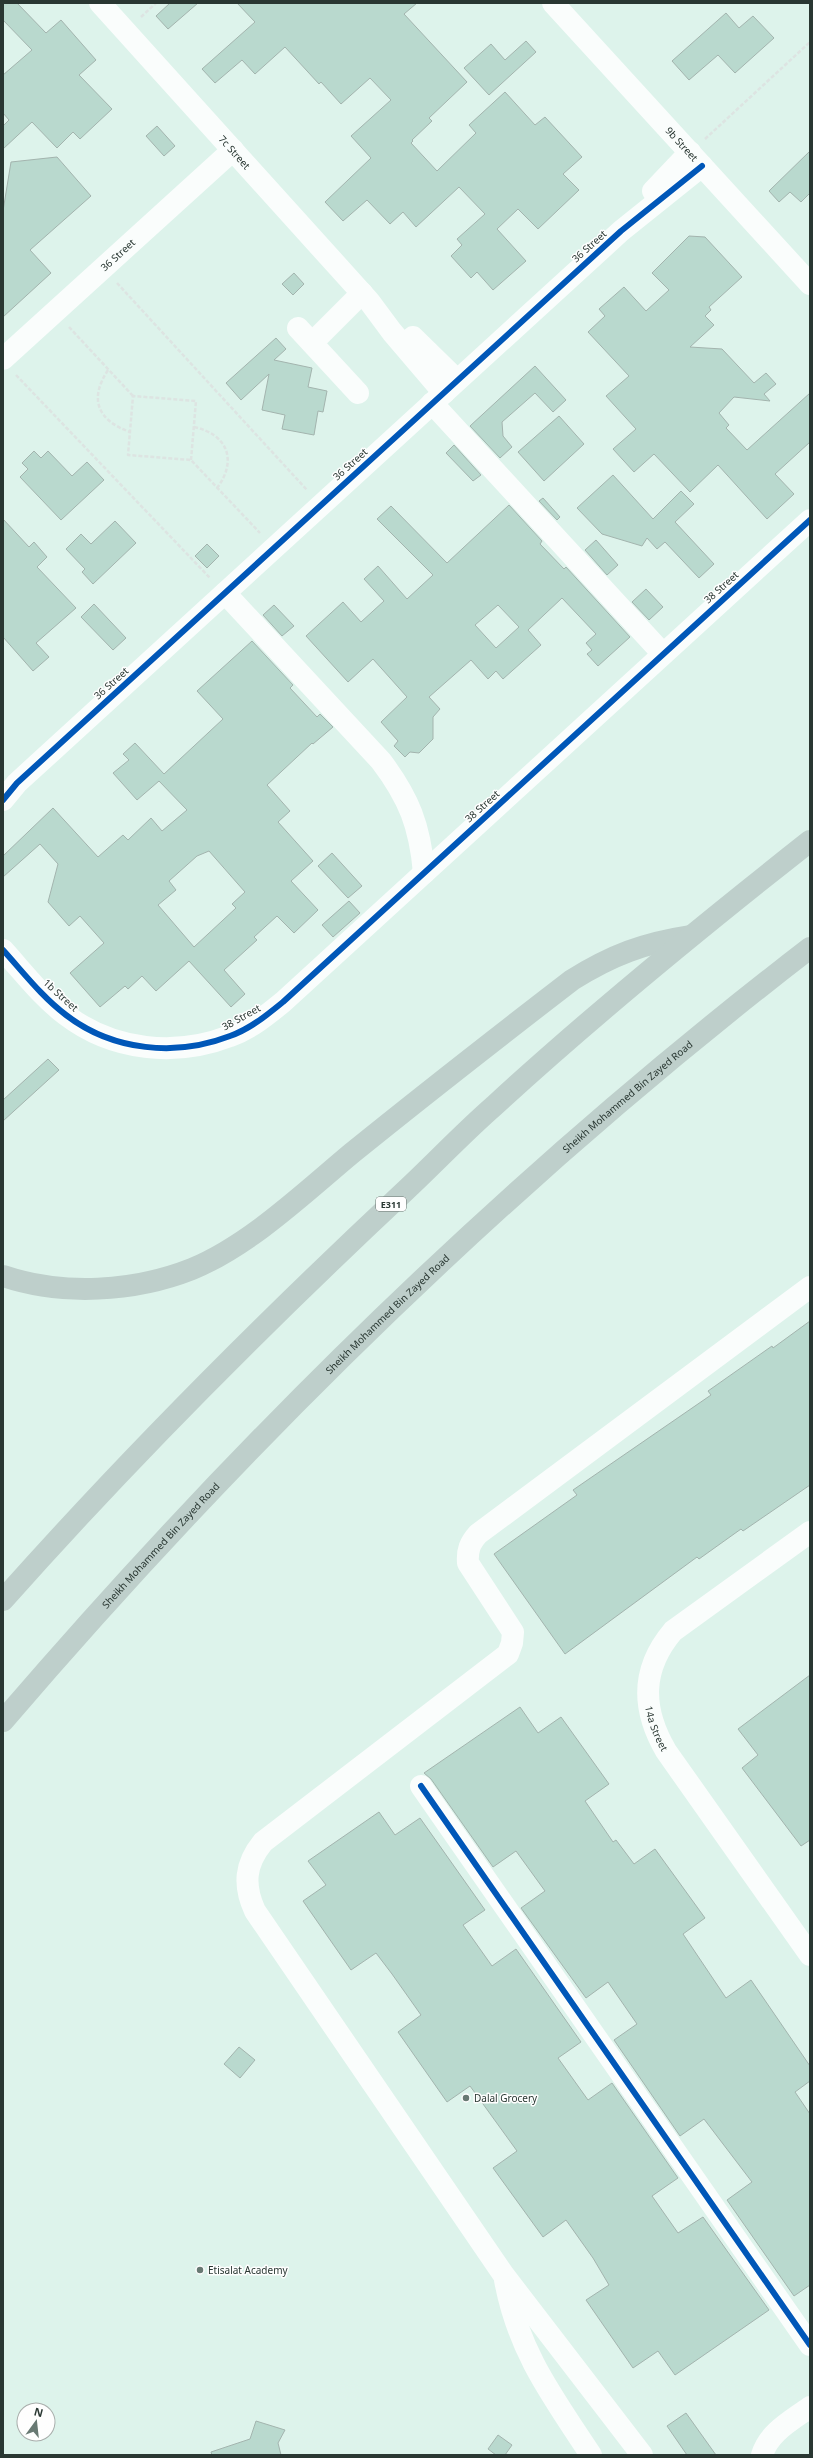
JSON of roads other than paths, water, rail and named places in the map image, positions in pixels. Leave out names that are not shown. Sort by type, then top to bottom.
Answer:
[{"type":"highway","name":"E311","points":[[3,1600],[61,1534],[180,1408],[304,1286],[493,1106],[690,936],[810,841]]},
{"type":"highway","points":[[3,1276],[59,1288],[104,1288],[149,1282],[192,1269],[228,1249],[271,1219],[390,1122],[572,980],[599,963],[628,950],[659,941],[690,936]]},
{"type":"highway","name":"Sheikh Mohammed Bin Zayed Road","points":[[3,1721],[192,1512],[382,1320],[580,1138],[683,1050],[810,948]]},
{"type":"street","name":"7c Street","points":[[100,3],[365,297],[400,325],[444,392],[663,654]]},
{"type":"street","name":"9b Street","points":[[553,3],[810,284]]},
{"type":"street","name":"36 Street","points":[[8,366],[55,312],[232,150]]},
{"type":"street","name":"36 Street","points":[[3,800],[10,788],[621,231],[696,159]]},
{"type":"street","points":[[358,393],[305,335],[365,297]]},
{"type":"street","name":"38 Street","points":[[139,1047],[170,1049],[202,1046],[231,1036],[259,1021],[424,873],[810,520]]},
{"type":"street","points":[[225,593],[381,761],[399,786],[413,813],[421,842],[424,873]]},
{"type":"street","name":"1b Street","points":[[3,950],[46,998],[66,1016],[101,1035],[139,1047]]},
{"type":"street","points":[[642,2455],[503,2274],[255,1911],[247,1890],[248,1867],[254,1854],[263,1842],[508,1654],[512,1643],[513,1632],[468,1563],[467,1552],[471,1542],[478,1534],[810,1288]]},
{"type":"street","name":"14a Street","points":[[810,1532],[673,1631],[657,1652],[648,1686],[650,1714],[666,1751],[810,1955]]},
{"type":"street","points":[[421,1786],[810,2345]]},
{"type":"street","points":[[503,2274],[516,2324],[534,2366],[591,2455]]},
{"type":"street","points":[[762,2455],[764,2446],[775,2432],[810,2407]]},
{"type":"place","name":"Dalal Grocery","points":[[466,2098]]},
{"type":"place","name":"Etisalat Academy","points":[[200,2270]]}]
